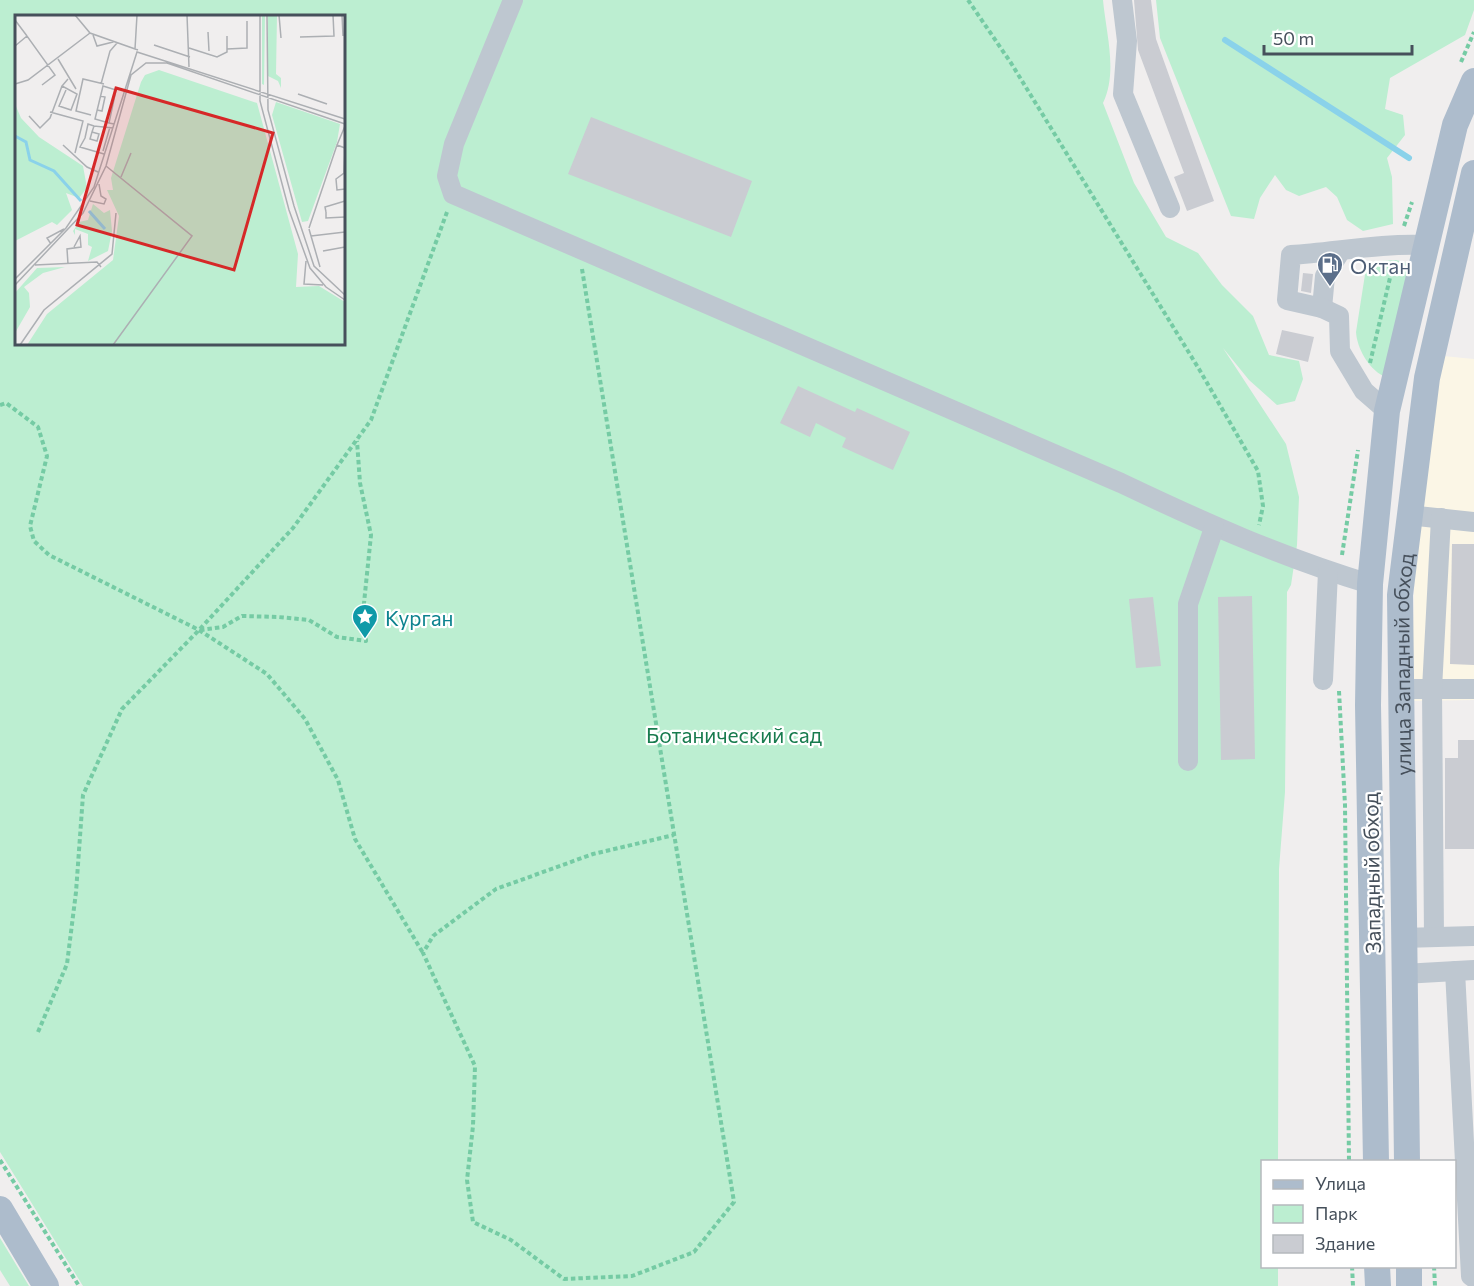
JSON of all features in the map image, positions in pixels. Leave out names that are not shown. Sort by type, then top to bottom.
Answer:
[{"type":"main road","name":"улица Западный обход","points":[[1370,584],[1387,411],[1455,125],[1474,81]]},
{"type":"main road","name":"улица Западный обход","points":[[1407,1160],[1402,938],[1400,595],[1426,378],[1474,173]]},
{"type":"main road","name":"Западный обход","points":[[1370,584],[1368,705],[1376,1160]]},
{"type":"main road","points":[[0,1209],[46,1286]]},
{"type":"main road","points":[[1377,1268],[1378,1286]]},
{"type":"main road","points":[[1409,1268],[1409,1286]]},
{"type":"lane","points":[[513,0],[454,144],[447,176],[453,194],[1121,483],[1214,528],[1328,572],[1370,584]]},
{"type":"lane","points":[[1122,0],[1127,41],[1123,94],[1170,208]]},
{"type":"lane","points":[[1387,411],[1364,391],[1340,351],[1339,316],[1287,300],[1292,255],[1340,252],[1397,244],[1426,245]]},
{"type":"lane","points":[[1322,309],[1325,276],[1340,252]]},
{"type":"lane","points":[[1408,515],[1474,522]]},
{"type":"lane","points":[[1434,937],[1432,689],[1441,519]]},
{"type":"lane","points":[[1188,761],[1188,604],[1214,528]]},
{"type":"lane","points":[[1323,680],[1328,572]]},
{"type":"lane","points":[[1400,689],[1474,689]]},
{"type":"lane","points":[[1402,938],[1474,936]]},
{"type":"lane","points":[[1403,974],[1464,970],[1471,1276],[1474,1278]]},
{"type":"path","points":[[968,0],[1011,63],[1199,369],[1258,471],[1263,506],[1254,544]]},
{"type":"path","points":[[38,1032],[67,964],[76,892],[83,795],[122,709],[293,528],[371,420],[453,194]]},
{"type":"path","points":[[0,405],[6,403],[38,426],[47,456],[30,526],[34,541],[49,555],[199,630],[267,674],[305,719],[338,780],[355,839],[423,953],[475,1066],[473,1126],[467,1180],[473,1222],[511,1240],[564,1279],[632,1276],[694,1252],[734,1202],[578,248]]},
{"type":"path","points":[[199,630],[223,627],[242,616],[278,616],[309,620],[337,637],[366,641],[364,603],[371,535],[360,483],[357,440]]},
{"type":"path","points":[[423,953],[433,936],[496,889],[593,854],[674,835]]},
{"type":"path","points":[[0,1162],[78,1286]]},
{"type":"path","points":[[1352,1268],[1353,1286]]},
{"type":"path","points":[[1434,1268],[1435,1286]]},
{"type":"shaded area","points":[[1443,356],[1474,359],[1474,700],[1411,701],[1420,490]]},
{"type":"green space","name":"Ботанический сад","points":[[0,0],[1103,0],[1110,78],[1103,103],[1134,183],[1166,237],[1198,253],[1222,285],[1253,316],[1269,355],[1299,361],[1303,379],[1295,401],[1277,405],[1249,380],[1223,348],[1286,444],[1299,497],[1297,545],[1291,585],[1287,592],[1285,792],[1279,869],[1278,1160],[1261,1160],[1261,1268],[1278,1268],[1278,1286],[83,1286],[0,1152]]},
{"type":"green space","points":[[1156,0],[1474,0],[1474,10],[1465,35],[1390,78],[1385,109],[1403,115],[1405,135],[1387,158],[1392,177],[1393,224],[1363,231],[1347,220],[1337,197],[1326,187],[1299,196],[1286,190],[1275,175],[1260,198],[1254,219],[1231,216],[1160,38]]},
{"type":"green space","points":[[1396,260],[1410,264],[1383,376],[1364,357],[1356,332],[1366,268],[1382,261]]},
{"type":"green space","points":[[0,1238],[29,1286],[10,1286],[0,1270]]},
{"type":"building","points":[[1134,0],[1151,0],[1156,39],[1214,201],[1187,211],[1174,177],[1184,173],[1138,50]]},
{"type":"building","points":[[591,117],[752,181],[731,237],[568,174]]},
{"type":"building","points":[[1303,273],[1313,274],[1311,293],[1301,291]]},
{"type":"building","points":[[1282,330],[1314,337],[1308,362],[1276,354]]},
{"type":"building","points":[[798,386],[855,412],[857,408],[910,432],[893,470],[842,447],[846,438],[816,423],[810,437],[780,423]]},
{"type":"building","points":[[1452,544],[1474,544],[1474,665],[1450,664]]},
{"type":"building","points":[[1252,596],[1255,759],[1221,760],[1218,597]]},
{"type":"building","points":[[1153,597],[1161,666],[1136,668],[1129,599]]},
{"type":"building","points":[[1458,740],[1474,740],[1474,849],[1445,849],[1445,758],[1458,758]]},
{"type":"waterway","points":[[1225,40],[1409,158]]},
{"type":"place","name":"Октан","points":[[1330,288]]},
{"type":"place","name":"Курган","points":[[365,640]]}]
